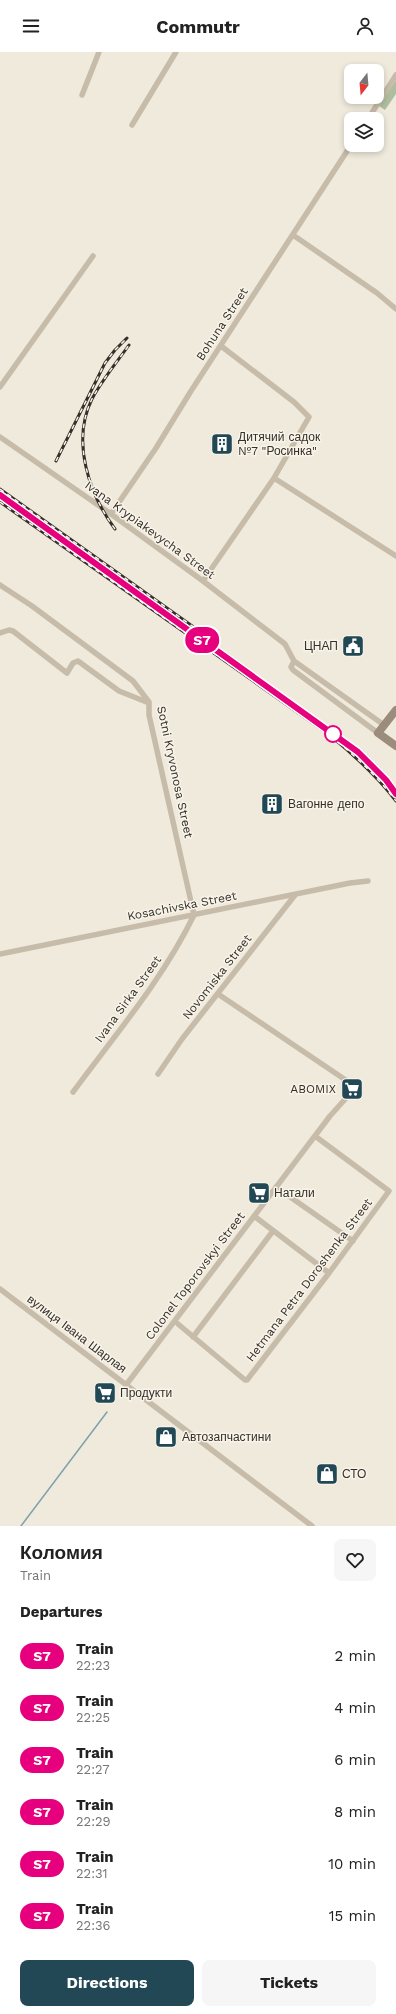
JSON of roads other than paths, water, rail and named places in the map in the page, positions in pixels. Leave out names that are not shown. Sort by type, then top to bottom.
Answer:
[{"type":"street","points":[[82,95],[99,52]]},
{"type":"street","points":[[132,125],[176,52]]},
{"type":"street","points":[[372,112],[396,75]]},
{"type":"street","name":"Bohuna Street","points":[[111,514],[346,152]]},
{"type":"street","points":[[293,235],[377,293],[396,309]]},
{"type":"street","points":[[0,387],[94,256]]},
{"type":"street","points":[[203,581],[274,478],[309,417],[294,402],[221,346]]},
{"type":"street","name":"Ivana Krypiakevycha Street","points":[[0,437],[111,514],[203,581],[285,644],[294,661]]},
{"type":"street","points":[[274,478],[396,556]]},
{"type":"street","name":"Sotni Kryvonosa Street","points":[[0,586],[32,606],[133,681],[149,703],[149,715],[194,915]]},
{"type":"street","points":[[0,633],[8,630],[12,631],[67,673],[73,663],[78,661],[119,691],[149,703]]},
{"type":"street","points":[[384,725],[294,661],[291,667],[293,670],[396,746]]},
{"type":"street","points":[[378,732],[396,710]]},
{"type":"street","name":"Kosachivska Street","points":[[0,954],[350,883],[368,881]]},
{"type":"street","name":"Novomiska Street","points":[[158,1074],[182,1039],[295,895]]},
{"type":"street","name":"Ivana Sirka Street","points":[[73,1092],[162,972],[181,941],[194,915]]},
{"type":"street","name":"Colonel Toporovskyi Street","points":[[126,1385],[315,1136],[356,1087],[218,994]]},
{"type":"street","name":"Hetmana Petra Doroshenka Street","points":[[193,1337],[245,1380],[250,1376],[329,1273],[389,1191],[315,1136]]},
{"type":"street","points":[[276,1187],[352,1242]]},
{"type":"street","points":[[254,1216],[329,1273]]},
{"type":"street","points":[[178,1324],[193,1337],[273,1231]]},
{"type":"street","name":"вулиця Івана Шарлая","points":[[0,1290],[312,1526]]},
{"type":"waterway","points":[[21,1526],[107,1412]]},
{"type":"railway","points":[[56,461],[105,363],[127,338]]},
{"type":"railway","points":[[115,529],[97,500],[91,484],[83,449],[83,432],[86,415],[92,399],[129,345]]},
{"type":"railway","points":[[0,489],[216,643]]},
{"type":"railway","points":[[0,502],[331,736],[349,751],[381,783],[396,801]]},
{"type":"train","name":"S7","points":[[0,495],[358,752],[386,780],[396,794]]},
{"type":"place","name":"Дитячий садок №7 \"Росинка\"","points":[[222,444]]},
{"type":"place","name":"ЦНАП","points":[[353,646]]},
{"type":"place","name":"Вагонне депо","points":[[272,804]]},
{"type":"place","name":"ABOMIX","points":[[352,1089]]},
{"type":"place","name":"Натали","points":[[259,1193]]},
{"type":"place","name":"Продукти","points":[[105,1393]]},
{"type":"place","name":"Автозапчастини","points":[[166,1437]]},
{"type":"place","name":"СТО","points":[[327,1474]]}]
